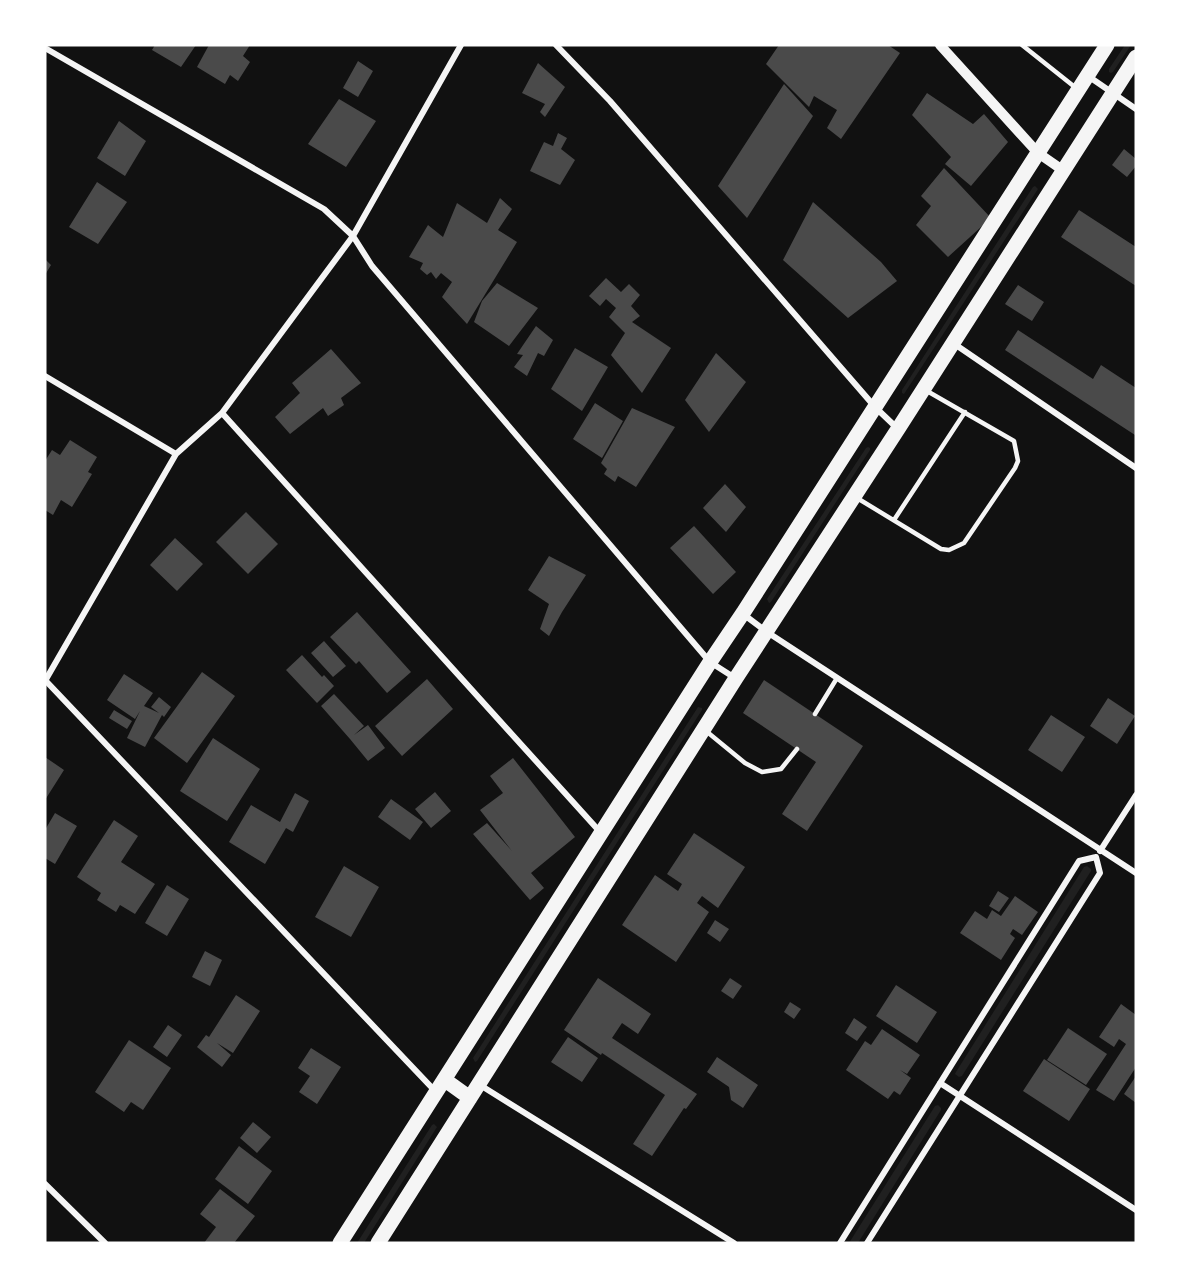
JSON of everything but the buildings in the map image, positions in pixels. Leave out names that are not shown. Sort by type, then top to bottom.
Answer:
[{"type":"main road","points":[[340,1243],[1107,45]]},
{"type":"main road","points":[[378,1243],[736,678],[1136,57]]},
{"type":"main road","points":[[440,1086],[470,1098]]},
{"type":"street","points":[[440,1086],[45,681],[176,454],[222,413],[353,236],[461,45]]},
{"type":"street","points":[[556,45],[610,101],[875,407],[898,429]]},
{"type":"street","points":[[945,47],[1038,153],[1064,171]]},
{"type":"street","points":[[45,48],[324,209],[353,236],[372,266],[710,662],[736,678]]},
{"type":"street","points":[[1088,76],[1136,109]]},
{"type":"street","points":[[953,343],[1136,468]]},
{"type":"street","points":[[45,376],[176,454]]},
{"type":"street","points":[[222,413],[602,834]]},
{"type":"street","points":[[743,614],[767,632],[1136,873]]},
{"type":"street","points":[[840,1243],[1079,861],[1096,856],[1136,795]]},
{"type":"street","points":[[867,1243],[1100,873],[1096,856]]},
{"type":"street","points":[[940,1083],[1136,1210]]},
{"type":"street","points":[[479,1084],[735,1243]]},
{"type":"street","points":[[45,1184],[105,1243]]},
{"type":"lane","points":[[1022,45],[1078,90]]},
{"type":"lane","points":[[855,496],[941,549],[949,550],[964,543],[1015,468],[1018,461],[1014,441],[924,389]]},
{"type":"lane","points":[[894,520],[965,412]]},
{"type":"lane","points":[[815,714],[837,678]]},
{"type":"lane","points":[[704,730],[745,763],[762,772],[781,769],[796,749]]},
{"type":"shaded area","points":[[1125,45],[1131,45],[1113,72],[1109,72],[1109,69]]},
{"type":"shaded area","points":[[1035,186],[1038,189],[904,394],[902,393],[902,390]]},
{"type":"shaded area","points":[[868,447],[870,450],[769,603],[767,599]]},
{"type":"shaded area","points":[[698,707],[702,710],[475,1062],[473,1058]]},
{"type":"shaded area","points":[[1087,866],[1091,871],[962,1076],[959,1077],[955,1074],[956,1072],[1084,867]]},
{"type":"shaded area","points":[[938,1105],[941,1110],[858,1243],[849,1243],[935,1106]]},
{"type":"shaded area","points":[[432,1125],[437,1127],[364,1243],[357,1243]]}]
